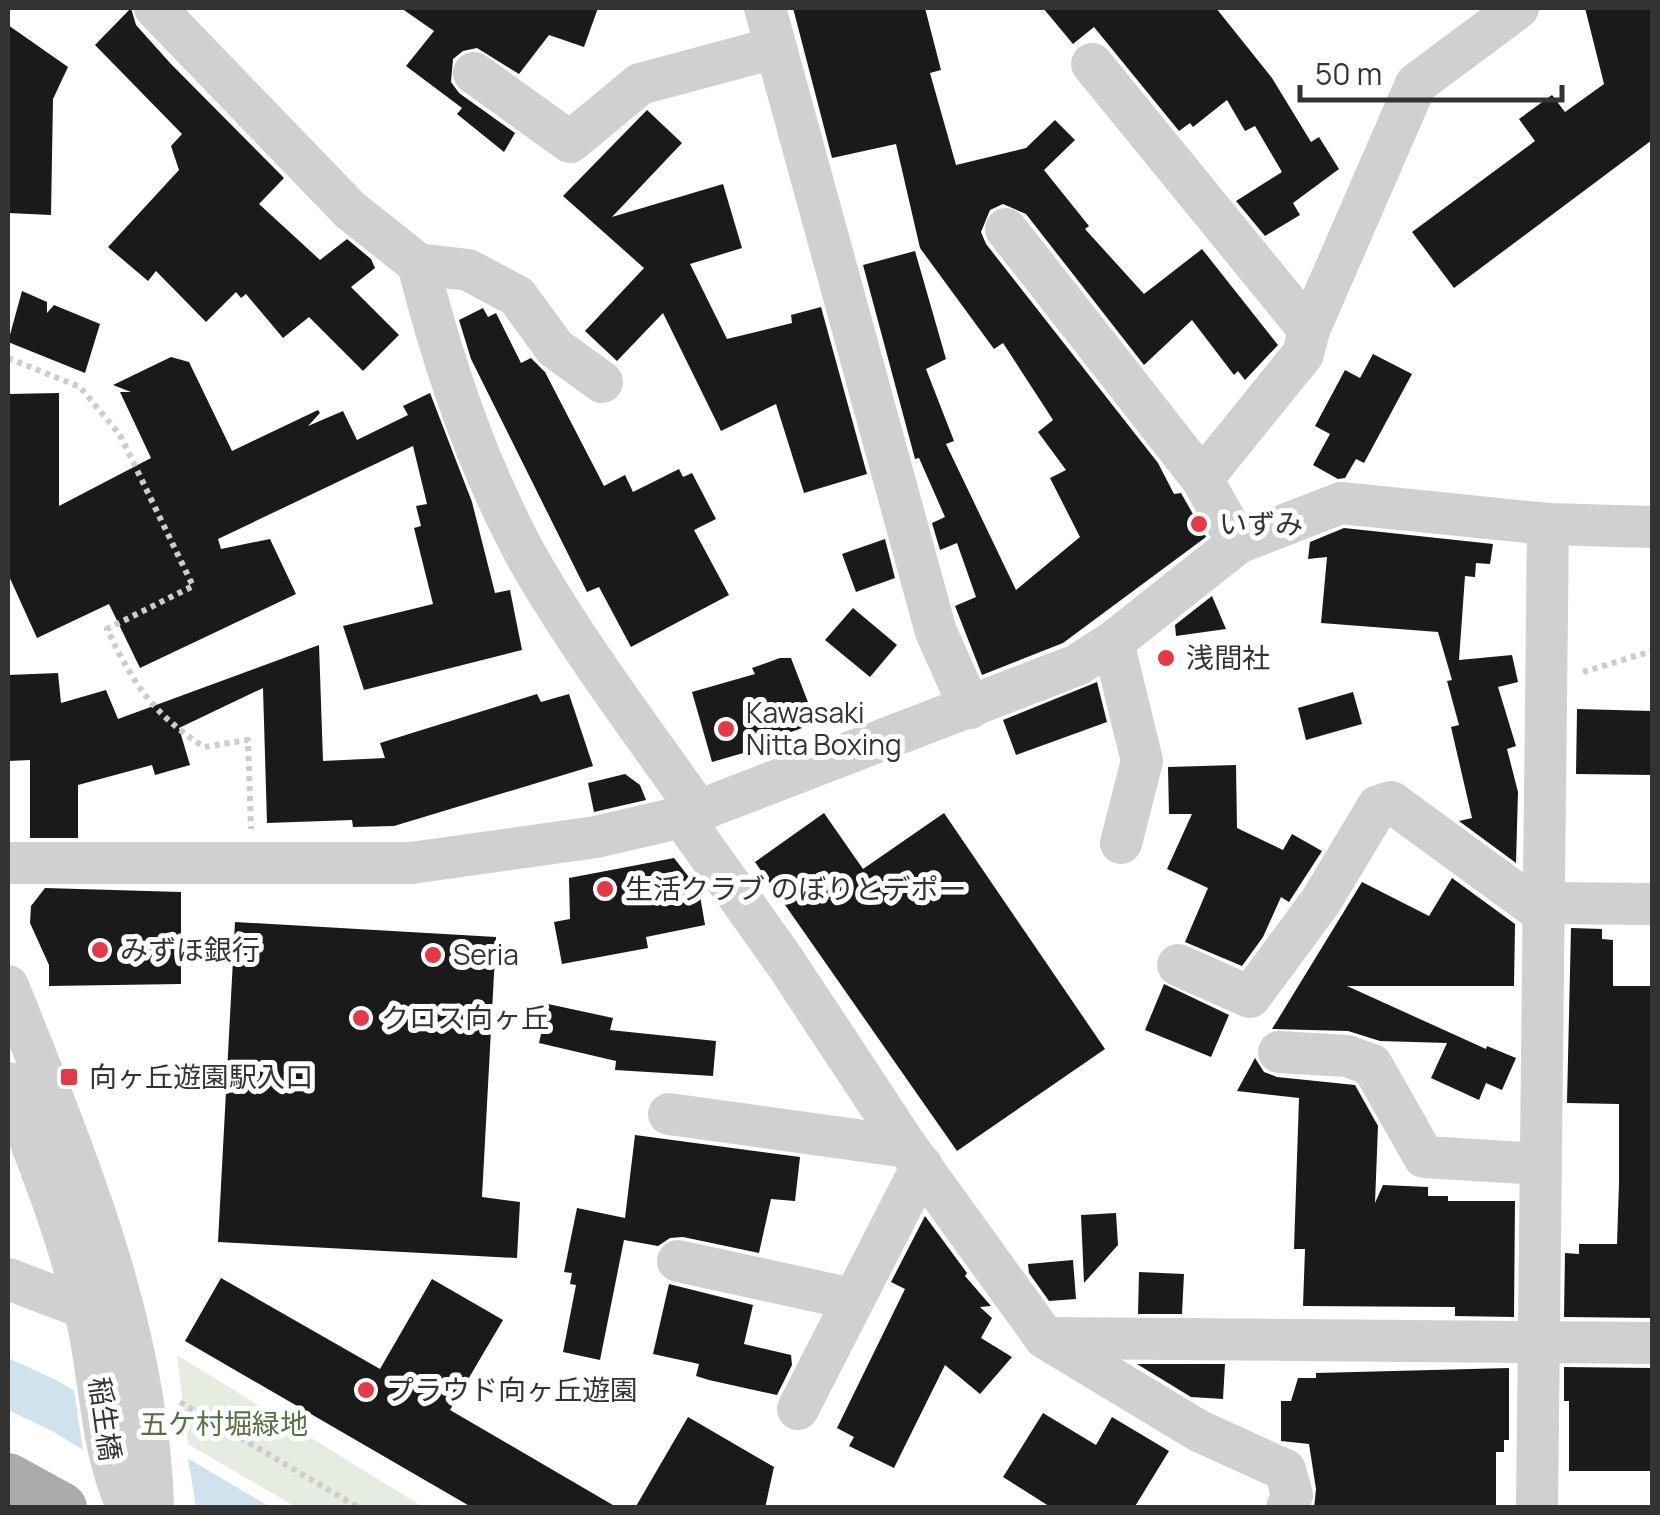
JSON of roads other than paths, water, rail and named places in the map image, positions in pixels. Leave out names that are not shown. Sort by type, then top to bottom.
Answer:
[{"type":"main road","points":[[8,1479],[61,1508]]},
{"type":"street","points":[[155,8],[350,210],[418,264],[468,270],[517,296],[555,348],[602,382]]},
{"type":"street","points":[[1202,478],[1303,354],[1308,330],[1416,84],[1518,8]]},
{"type":"street","points":[[474,73],[570,142],[640,84],[770,28],[936,632],[970,708]]},
{"type":"street","points":[[1092,64],[1308,330]]},
{"type":"street","points":[[1006,228],[1202,478],[1238,543]]},
{"type":"street","points":[[418,264],[450,376],[485,467],[527,556],[785,962],[915,1157],[1045,1338],[1199,1431],[1285,1470],[1292,1495],[1287,1508]]},
{"type":"street","points":[[8,864],[411,863],[520,850],[690,814],[1077,666],[1114,642],[1238,543],[1341,503],[1548,524],[1652,527]]},
{"type":"street","points":[[1537,1508],[1548,524]]},
{"type":"street","points":[[1114,642],[1142,761],[1121,843]]},
{"type":"street","points":[[1178,964],[1250,997],[1322,901],[1378,806],[1390,802],[1543,908],[1652,904]]},
{"type":"street","name":"稲生橋","points":[[8,986],[94,1209],[155,1388],[136,1498]]},
{"type":"street","points":[[1280,1052],[1347,1056],[1372,1065],[1424,1157],[1541,1164]]},
{"type":"street","name":"稲生橋","points":[[8,1083],[85,1308],[136,1498]]},
{"type":"street","points":[[669,1114],[915,1157]]},
{"type":"street","points":[[798,1408],[915,1157]]},
{"type":"street","points":[[678,1261],[852,1299]]},
{"type":"street","points":[[8,1279],[85,1308]]},
{"type":"street","points":[[1045,1338],[1652,1343]]},
{"type":"water","points":[[8,1358],[56,1380],[270,1507],[178,1507],[52,1431],[8,1410]]},
{"type":"place","name":"いずみ","points":[[1199,524]]},
{"type":"place","name":"浅間社","points":[[1166,658]]},
{"type":"place","name":"Kawasaki Nitta Boxing","points":[[726,729]]},
{"type":"place","name":"生活クラブ のぼりとデポー","points":[[605,889]]},
{"type":"place","name":"みずほ銀行","points":[[100,950]]},
{"type":"place","name":"Seria","points":[[433,955]]},
{"type":"place","name":"クロス向ヶ丘","points":[[361,1018]]},
{"type":"place","name":"向ヶ丘遊園駅入口","points":[[69,1077]]},
{"type":"place","name":"プラウド向ヶ丘遊園","points":[[366,1390]]},
{"type":"park label","name":"五ケ村堀緑地","points":[[224,1424]]}]
